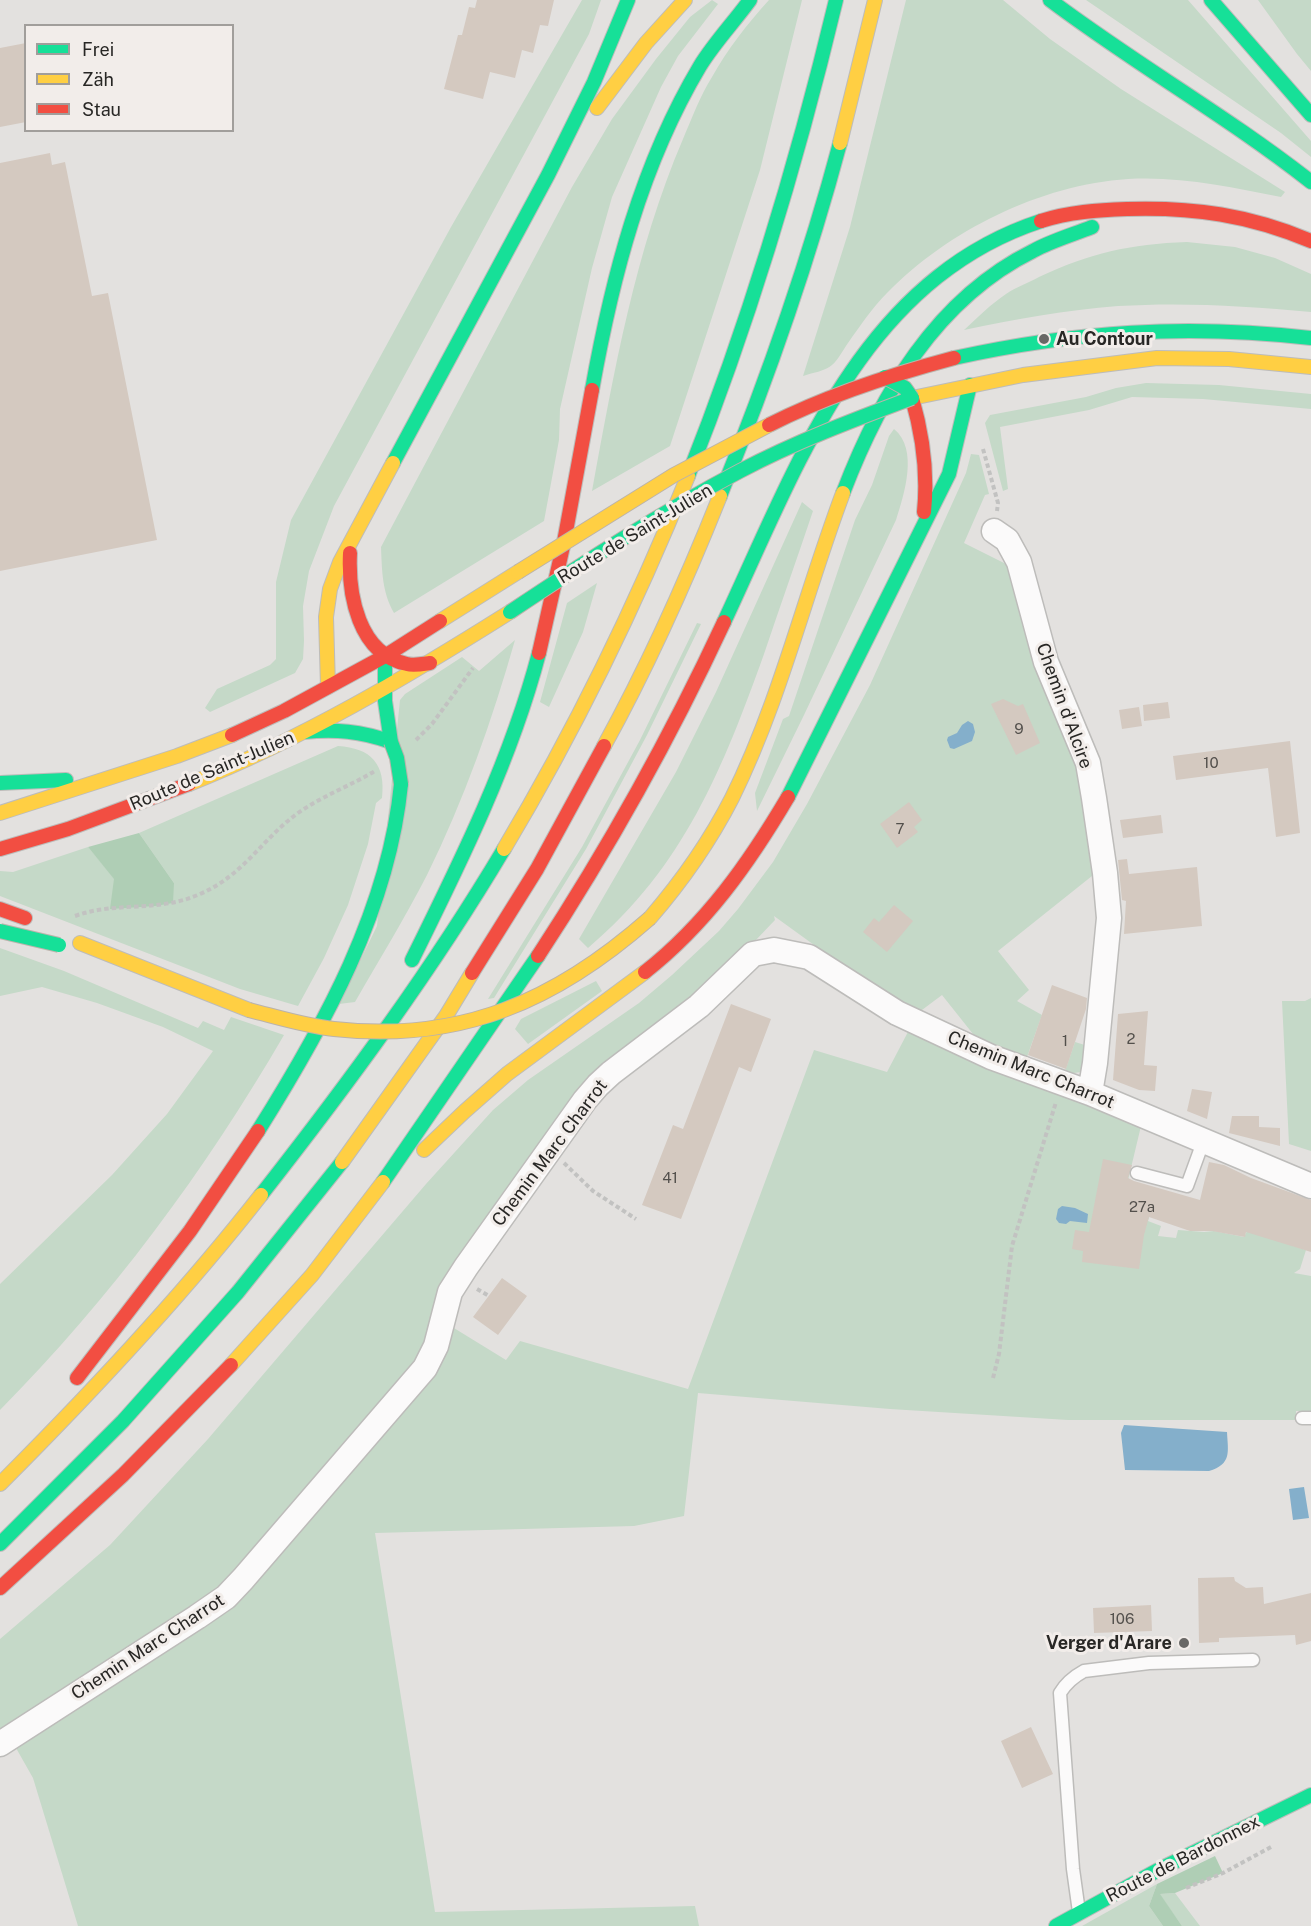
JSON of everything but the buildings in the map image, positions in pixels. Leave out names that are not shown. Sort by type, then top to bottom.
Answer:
[{"type":"main road","points":[[328,687],[328,599],[340,562],[548,175],[594,82],[628,0]]},
{"type":"main road","points":[[548,175],[646,43],[686,0]]},
{"type":"main road","points":[[407,968],[490,797],[526,696],[550,612],[617,274],[644,183],[666,132],[693,79],[722,35],[750,0]]},
{"type":"main road","points":[[0,1484],[92,1392],[170,1306],[248,1213],[354,1074],[423,975],[509,841],[588,695],[655,556],[711,418],[755,296],[793,172],[836,0]]},
{"type":"main road","points":[[0,1544],[68,1478],[148,1394],[238,1293],[309,1205],[432,1037],[506,921],[559,830],[603,750],[662,631],[710,522],[758,400],[821,210],[850,106],[875,0]]},
{"type":"main road","points":[[1050,0],[1105,41],[1271,151],[1311,182]]},
{"type":"main road","points":[[1213,1],[1311,115]]},
{"type":"main road","points":[[0,909],[129,964],[249,1010],[305,1024],[360,1031],[416,1030],[473,1020],[500,1012],[527,1002],[567,982],[622,945],[650,918],[695,863],[710,840],[739,783],[777,687],[834,514],[858,454],[887,395],[920,345],[955,305],[1007,264],[1058,238],[1153,211],[1177,208]]},
{"type":"main road","points":[[352,1225],[530,972],[589,876],[629,808],[700,675],[788,482],[859,359],[906,303],[949,267],[991,242],[1038,222],[1066,214],[1116,209],[1177,208],[1216,211],[1256,220],[1311,241]]},
{"type":"main road","name":"Route de Saint-Julien","points":[[0,813],[177,756],[237,733],[385,656],[645,492],[718,449],[783,417],[885,377],[954,358],[1044,339],[1147,330],[1205,330],[1311,338]]},
{"type":"main road","name":"Route de Saint-Julien","points":[[0,849],[140,803],[209,776],[304,732],[430,663],[590,560],[709,488],[776,453],[860,417],[930,393],[1073,367],[1157,358],[1228,359],[1311,367]]},
{"type":"main road","points":[[885,377],[905,388],[912,398],[924,444],[927,477],[926,501],[920,531]]},
{"type":"main road","points":[[0,1588],[95,1502],[201,1398],[270,1322],[352,1225],[432,1142],[477,1099],[537,1050],[657,962],[687,936],[720,900],[770,828],[798,779],[949,474],[970,385]]},
{"type":"main road","points":[[353,539],[348,568],[354,603],[366,637],[385,656],[398,663],[412,666],[430,663]]},
{"type":"main road","points":[[67,1390],[157,1278],[206,1211],[269,1114],[339,984],[380,889],[394,841],[401,784],[385,711],[385,656]]},
{"type":"main road","points":[[304,732],[355,729],[392,742]]},
{"type":"main road","points":[[0,783],[112,777]]},
{"type":"main road","points":[[0,930],[129,964]]},
{"type":"main road","points":[[354,1074],[397,989]]},
{"type":"main road","points":[[0,1474],[45,1418]]},
{"type":"main road","name":"Route de Bardonnex","points":[[1056,1926],[1160,1869],[1311,1795]]},
{"type":"street","name":"Chemin d'Alcire","points":[[994,531],[1007,540],[1019,562],[1046,662],[1088,763],[1092,786],[1109,918],[1090,1093]]},
{"type":"street","name":"Chemin Marc Charrot","points":[[0,1744],[226,1597],[425,1368],[436,1346],[450,1292],[585,1100],[611,1072],[699,1006],[753,954],[774,950],[809,957],[897,1012],[992,1057],[1090,1093],[1311,1186]]},
{"type":"lane","points":[[1137,1173],[1187,1186],[1203,1142]]},
{"type":"lane","points":[[1079,1913],[1073,1869],[1060,1693],[1065,1685],[1084,1671],[1149,1663],[1253,1660]]},
{"type":"path","points":[[982,445],[998,503],[994,531]]},
{"type":"path","points":[[415,741],[432,724],[475,666]]},
{"type":"path","points":[[69,918],[91,911],[155,906],[201,894],[216,886],[248,862],[275,833],[297,814],[379,769]]},
{"type":"path","points":[[993,1378],[999,1354],[1012,1246],[1062,1084]]},
{"type":"path","points":[[548,1152],[566,1165],[593,1191],[636,1220]]},
{"type":"green space","points":[[582,0],[601,0],[589,34],[334,506],[309,571],[303,606],[303,659],[295,673],[210,712],[205,708],[217,689],[270,665],[276,659],[276,582],[291,520],[451,227]]},
{"type":"green space","points":[[712,0],[718,4],[678,56],[661,87],[612,197],[592,268],[560,409],[559,440],[544,521],[394,613],[385,589],[381,547],[572,187],[612,119],[690,17]]},
{"type":"green space","points":[[769,0],[802,0],[760,170],[670,446],[592,491],[628,312],[666,181],[708,84],[731,47]]},
{"type":"green space","points":[[906,0],[1003,0],[1050,39],[1121,89],[1285,192],[1281,197],[1186,181],[1128,179],[1062,190],[1029,201],[967,231],[938,249],[882,299],[866,317],[832,365],[803,376],[850,227]]},
{"type":"green space","points":[[1086,0],[1188,0],[1311,141],[1311,157],[1281,133]]},
{"type":"green space","points":[[1258,0],[1311,0],[1311,71],[1297,54]]},
{"type":"green space","points":[[1187,242],[1235,247],[1275,258],[1311,274],[1311,312],[1215,305],[1118,306],[1041,315],[964,330],[1006,294],[1058,269],[1111,251]]},
{"type":"green space","points":[[1146,383],[1219,385],[1311,394],[1311,409],[1203,399],[1132,397],[1089,410],[1000,427],[1008,489],[1003,491],[985,423],[990,415]]},
{"type":"green space","points":[[894,429],[902,438],[908,460],[903,498],[896,520],[757,811],[755,793],[783,719],[789,716],[855,520],[872,485],[889,436]]},
{"type":"green space","points":[[971,454],[979,455],[989,494],[985,495],[964,543],[1008,565],[1025,612],[1024,629],[1079,774],[1097,872],[998,951],[1029,990],[1017,1001],[1042,1015],[1027,1057],[1065,1071],[1075,1042],[1088,1046],[1081,1072],[1060,1075],[968,1038],[973,1034],[942,995],[918,1013],[886,997],[774,916],[775,920],[734,963],[612,1061],[424,1353],[236,1572],[151,1636],[0,1733],[0,1639],[110,1545],[208,1439],[426,1184],[493,1110],[528,1080],[639,1003],[719,931],[738,909],[773,862],[807,804],[870,685],[966,473]]},
{"type":"green space","points":[[802,502],[813,511],[749,696],[716,776],[675,849],[650,884],[621,917],[588,948],[579,939],[676,772],[716,692]]},
{"type":"green space","points":[[597,583],[583,632],[549,707],[540,702],[567,603]]},
{"type":"green space","points":[[697,623],[701,624],[647,735],[586,849],[494,998],[488,999],[582,847],[640,740]]},
{"type":"green space","points":[[515,640],[476,760],[427,875],[355,1002],[339,1004],[377,926],[400,700],[405,694],[462,657],[479,671]]},
{"type":"green space","points":[[338,746],[359,750],[374,760],[381,776],[382,798],[376,803],[368,844],[348,905],[324,958],[298,1006],[240,989],[0,896],[0,871],[13,872],[88,847],[115,879],[174,883],[139,833]]},
{"type":"green space","points":[[139,833],[174,883],[173,903],[110,909],[114,879],[88,847]]},
{"type":"green space","points":[[0,948],[64,971],[198,1028],[203,1021],[224,1030],[231,1017],[284,1035],[222,1135],[154,1232],[80,1323],[0,1410],[0,1284],[112,1175],[167,1114],[213,1051],[163,1027],[97,1003],[42,987],[0,996]]},
{"type":"green space","points":[[596,981],[602,991],[528,1044],[515,1029],[521,1019]]},
{"type":"green space","points":[[1311,998],[1311,1151],[1289,1144],[1282,1001],[1305,1001]]},
{"type":"green space","points":[[909,1030],[1141,1126],[1125,1193],[1154,1201],[1148,1221],[1161,1226],[1158,1236],[1176,1238],[1178,1230],[1214,1231],[1244,1237],[1247,1231],[1306,1250],[1300,1269],[1294,1273],[1311,1276],[1311,1411],[1296,1411],[1296,1420],[1068,1420],[890,1409],[698,1393],[684,1516],[634,1526],[375,1533],[435,1912],[695,1906],[699,1926],[78,1926],[33,1778],[16,1748],[205,1623],[449,1325],[506,1360],[520,1341],[688,1389],[814,1050],[887,1072]]},
{"type":"green space","points":[[1215,1856],[1223,1873],[1175,1893],[1160,1894],[1182,1926],[1163,1926],[1149,1906],[1157,1884]]},
{"type":"green space","points":[[1157,1884],[1149,1906],[1163,1926],[1082,1926]]},
{"type":"green space","points":[[1175,1893],[1200,1926],[1182,1926],[1159,1894]]},
{"type":"water","points":[[968,721],[973,724],[975,732],[972,741],[954,749],[950,748],[948,737],[957,733]]},
{"type":"water","points":[[1062,1206],[1075,1208],[1088,1214],[1087,1223],[1070,1221],[1066,1224],[1059,1223],[1056,1219],[1058,1209]]},
{"type":"water","points":[[1124,1425],[1227,1432],[1227,1456],[1222,1465],[1209,1471],[1125,1470],[1121,1433]]},
{"type":"water","points":[[1304,1487],[1309,1518],[1293,1520],[1289,1489]]},
{"type":"traffic: fast","points":[[393,463],[548,175],[594,82],[628,0]]},
{"type":"traffic: fast","points":[[592,390],[619,264],[645,182],[679,104],[700,66],[750,0]]},
{"type":"traffic: fast","points":[[688,476],[732,359],[771,241],[836,0]]},
{"type":"traffic: fast","points":[[1050,0],[1247,135],[1311,182]]},
{"type":"traffic: fast","points":[[1211,0],[1311,115]]},
{"type":"traffic: fast","points":[[720,496],[786,321],[840,143]]},
{"type":"traffic: fast","points":[[724,622],[809,442],[842,385],[881,333],[926,287],[979,249],[1041,221]]},
{"type":"traffic: fast","points":[[843,493],[875,421],[894,386],[940,323],[968,295],[999,271],[1040,247],[1092,227]]},
{"type":"traffic: fast","points":[[954,358],[1044,342],[1132,333],[1220,331],[1311,338]]},
{"type":"traffic: fast","points":[[885,377],[905,388],[912,398]]},
{"type":"traffic: fast","points":[[788,797],[949,474],[970,385]]},
{"type":"traffic: fast","points":[[510,612],[652,521],[740,471],[803,441],[912,398]]},
{"type":"traffic: fast","points":[[412,960],[483,810],[528,693],[539,653]]},
{"type":"traffic: fast","points":[[385,656],[385,701],[391,742]]},
{"type":"traffic: fast","points":[[304,732],[348,732],[369,735],[391,742]]},
{"type":"traffic: fast","points":[[391,742],[397,758],[401,784]]},
{"type":"traffic: fast","points":[[0,783],[66,780]]},
{"type":"traffic: fast","points":[[258,1131],[306,1050],[350,965],[383,876],[394,830],[401,784]]},
{"type":"traffic: fast","points":[[261,1195],[388,1026],[448,939],[504,849]]},
{"type":"traffic: fast","points":[[0,931],[59,945]]},
{"type":"traffic: fast","points":[[383,1182],[538,956]]},
{"type":"traffic: fast","points":[[0,1544],[123,1421],[238,1292],[342,1162]]},
{"type":"traffic: fast","points":[[1056,1926],[1160,1869],[1311,1795]]},
{"type":"traffic: slow","points":[[597,108],[646,43],[685,0]]},
{"type":"traffic: slow","points":[[840,143],[875,0]]},
{"type":"traffic: slow","points":[[912,398],[1023,375],[1157,358],[1229,359],[1311,367]]},
{"type":"traffic: slow","points":[[518,572],[674,475],[769,425]]},
{"type":"traffic: slow","points":[[328,687],[326,617],[330,589],[340,562],[393,463]]},
{"type":"traffic: slow","points":[[504,849],[580,713],[626,619],[688,476]]},
{"type":"traffic: slow","points":[[650,918],[705,845],[732,798],[749,761],[778,686],[843,493]]},
{"type":"traffic: slow","points":[[604,746],[666,623],[720,496]]},
{"type":"traffic: slow","points":[[440,621],[518,572]]},
{"type":"traffic: slow","points":[[189,784],[272,747],[353,706],[510,612]]},
{"type":"traffic: slow","points":[[0,813],[177,756],[232,735]]},
{"type":"traffic: slow","points":[[249,1010],[323,1028],[380,1032],[424,1029],[465,1022],[504,1010],[542,993],[579,972],[615,947],[650,918]]},
{"type":"traffic: slow","points":[[80,943],[249,1010]]},
{"type":"traffic: slow","points":[[424,1150],[507,1074],[645,972]]},
{"type":"traffic: slow","points":[[342,1162],[446,1016],[472,973]]},
{"type":"traffic: slow","points":[[231,1365],[312,1275],[383,1182]]},
{"type":"traffic: slow","points":[[0,1484],[135,1343],[261,1195]]},
{"type":"traffic: jam","points":[[1041,221],[1062,215],[1094,211],[1127,209],[1198,211],[1266,225],[1311,241]]},
{"type":"traffic: jam","points":[[769,425],[814,404],[860,387],[954,358]]},
{"type":"traffic: jam","points":[[539,653],[564,542],[592,390]]},
{"type":"traffic: jam","points":[[912,398],[924,455],[924,512]]},
{"type":"traffic: jam","points":[[350,553],[354,604],[367,635],[377,648],[390,658],[410,665],[430,663]]},
{"type":"traffic: jam","points":[[232,735],[284,711],[385,656],[440,621]]},
{"type":"traffic: jam","points":[[538,956],[589,875],[637,792],[724,622]]},
{"type":"traffic: jam","points":[[472,973],[537,869],[604,746]]},
{"type":"traffic: jam","points":[[0,849],[68,829],[189,784]]},
{"type":"traffic: jam","points":[[645,972],[688,934],[725,891],[742,869],[788,797]]},
{"type":"traffic: jam","points":[[0,909],[25,918]]},
{"type":"traffic: jam","points":[[77,1378],[190,1231],[258,1131]]},
{"type":"traffic: jam","points":[[0,1588],[123,1475],[231,1365]]},
{"type":"place","name":"Au Contour","points":[[1044,339]]},
{"type":"place","name":"Verger d'Arare","points":[[1184,1643]]}]
